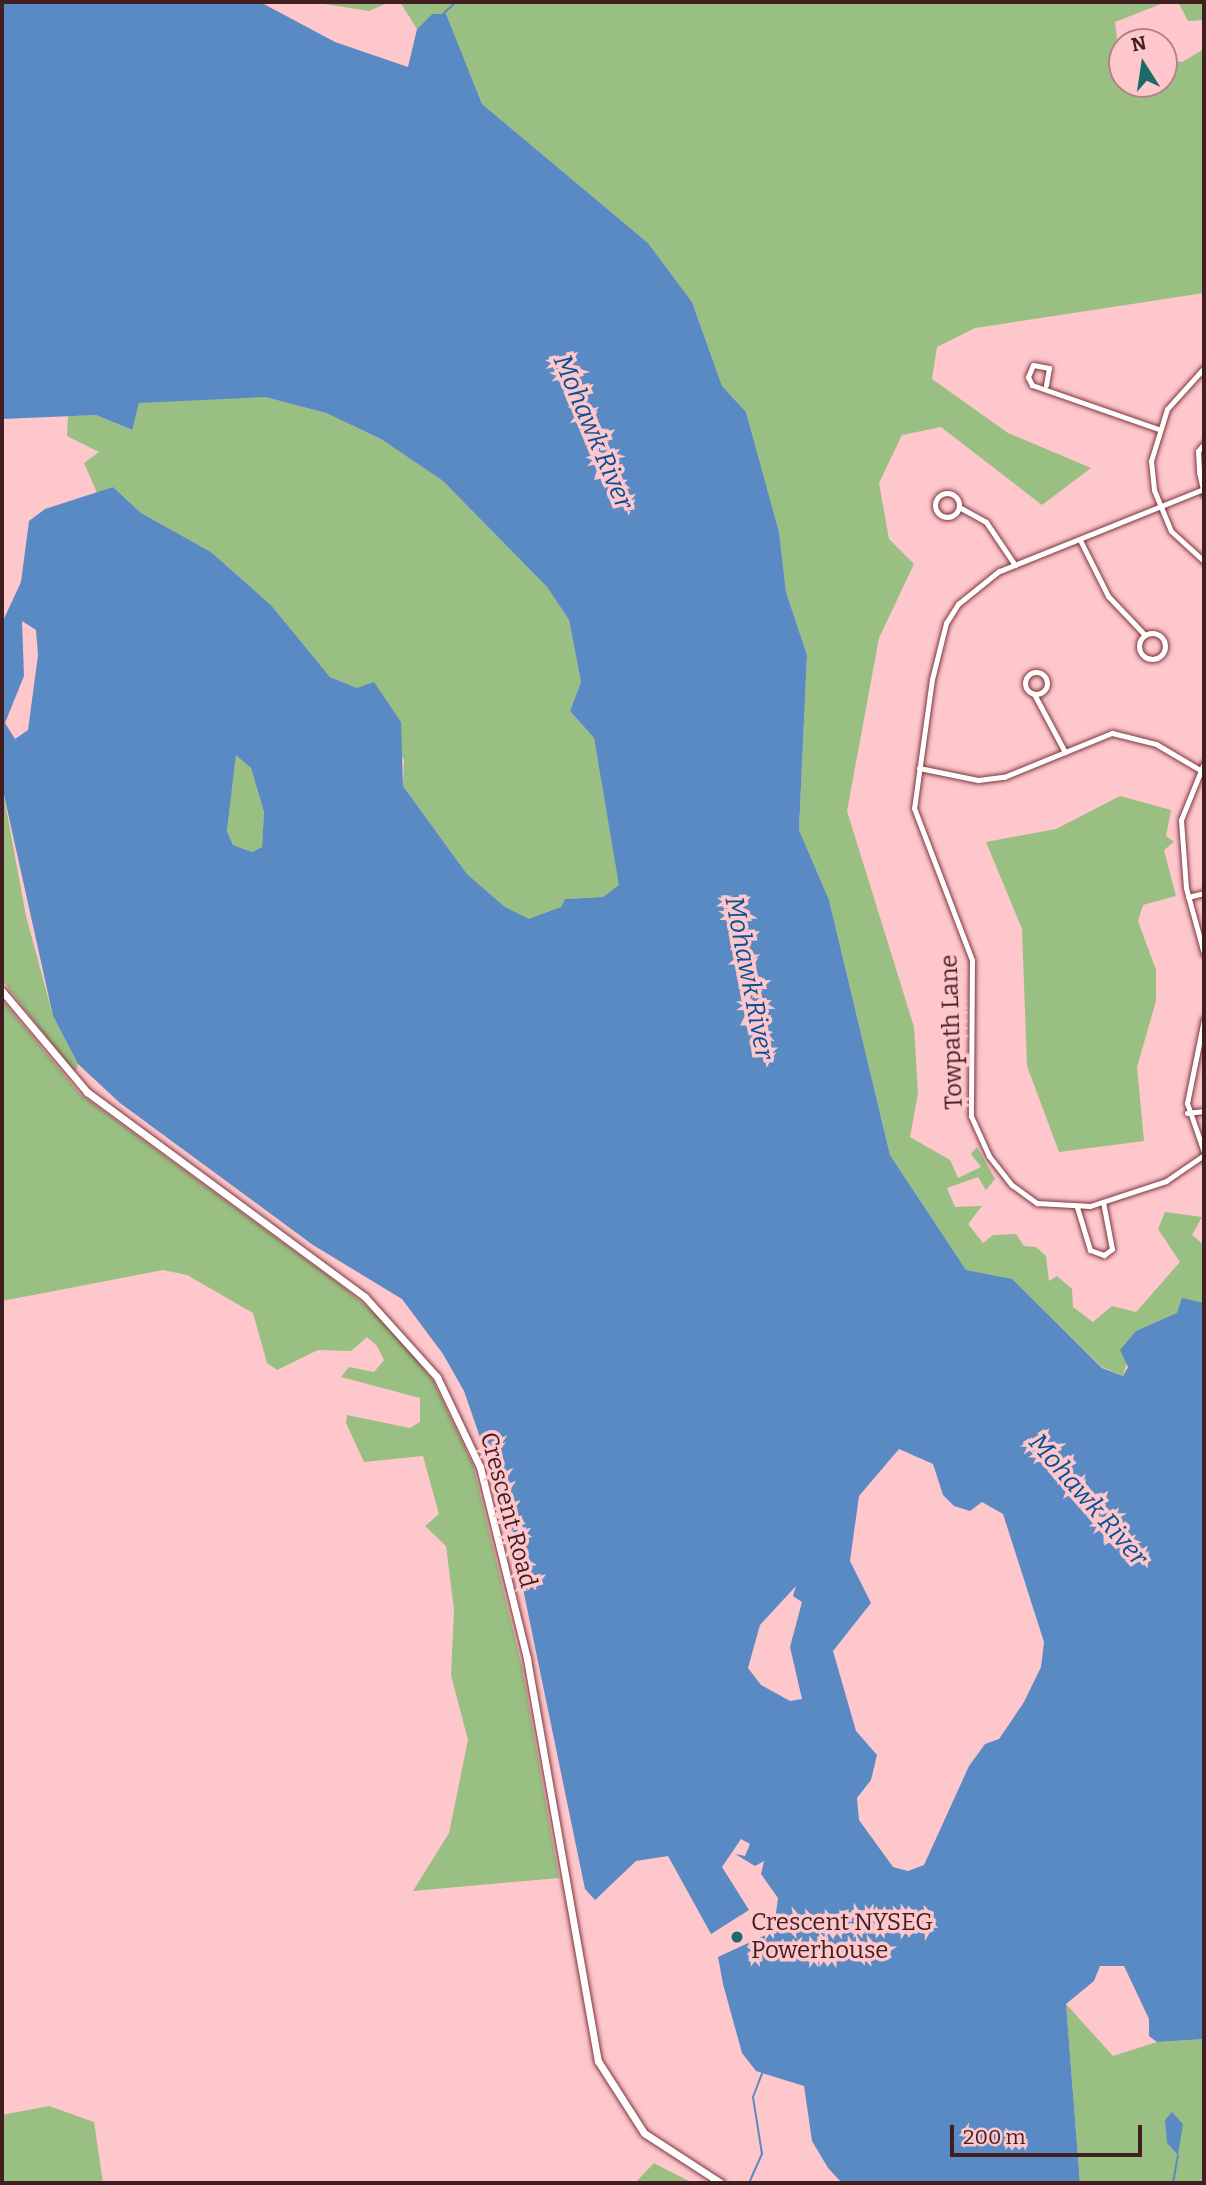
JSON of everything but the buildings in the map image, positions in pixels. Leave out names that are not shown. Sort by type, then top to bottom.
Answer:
[{"type":"street","points":[[1046,385],[1049,368],[1033,365],[1029,381],[1046,385],[1157,429]]},
{"type":"street","points":[[1204,368],[1177,395],[1157,429],[1152,477],[1159,507],[1180,543],[1204,561]]},
{"type":"street","points":[[1203,492],[1204,444]]},
{"type":"street","name":"Towpath Lane","points":[[1203,492],[1159,507],[983,579],[946,623],[919,768],[918,826],[972,960],[973,1123],[1012,1185],[1037,1203],[1077,1207],[1103,1202],[1166,1181],[1204,1154]]},
{"type":"street","points":[[959,507],[945,517],[936,503],[947,494],[959,507],[986,522],[1015,565]]},
{"type":"street","points":[[1080,540],[1108,596],[1145,635],[1164,639],[1158,658],[1140,650],[1145,635]]},
{"type":"street","points":[[1034,694],[1047,683],[1035,672],[1025,680],[1065,752]]},
{"type":"street","points":[[919,768],[978,780],[1030,771],[1102,735],[1123,733],[1200,769]]},
{"type":"street","points":[[1204,763],[1181,820],[1188,897],[1204,954]]},
{"type":"street","points":[[1188,897],[1204,893]]},
{"type":"street","name":"Crescent Road","points":[[2,991],[87,1093],[365,1297],[437,1377],[480,1467],[527,1659],[598,2060],[644,2133],[722,2183]]},
{"type":"street","points":[[1204,1018],[1187,1113],[1204,1154]]},
{"type":"street","points":[[1187,1113],[1204,1111]]},
{"type":"street","points":[[1077,1207],[1090,1250],[1104,1255],[1112,1249],[1103,1202]]},
{"type":"green space","points":[[312,2],[390,2],[369,11]]},
{"type":"green space","points":[[400,2],[1166,2],[1115,22],[1116,28],[1108,28],[1108,98],[1178,98],[1178,61],[1182,62],[1204,49],[1204,293],[975,328],[937,347],[932,379],[1008,433],[1091,468],[1042,505],[941,427],[902,435],[879,483],[889,539],[914,564],[879,638],[847,811],[914,1027],[918,1093],[910,1137],[950,1160],[958,1178],[981,1167],[971,1154],[977,1147],[995,1179],[986,1190],[978,1177],[947,1188],[955,1207],[982,1206],[968,1224],[983,1243],[993,1235],[1016,1234],[1024,1246],[1036,1247],[1046,1256],[1049,1281],[1057,1276],[1072,1289],[1073,1307],[1093,1322],[1112,1306],[1136,1312],[1180,1262],[1158,1229],[1165,1212],[1202,1217],[1192,1235],[1204,1245],[1204,1303],[1136,1331],[1123,1376],[1102,1367],[1012,1280],[966,1270],[890,1155],[829,900],[799,830],[807,655],[786,592],[779,532],[746,412],[722,386],[692,302],[648,243],[482,104],[446,15],[432,14],[417,29]]},
{"type":"green space","points":[[1178,2],[1204,2],[1204,33],[1203,20],[1188,21]]},
{"type":"green space","points":[[199,396],[265,397],[326,413],[381,439],[443,481],[547,587],[569,620],[581,682],[570,711],[594,738],[620,885],[603,897],[565,899],[561,907],[529,920],[505,907],[467,874],[403,786],[404,760],[357,688],[330,677],[271,605],[211,552],[141,513],[113,487],[97,493],[84,463],[99,452],[67,436],[68,416],[96,415],[131,430],[139,403]]},
{"type":"green space","points":[[236,754],[251,768],[264,812],[262,847],[252,852],[233,845],[227,831]]},
{"type":"green space","points":[[2,786],[26,916],[53,1016],[78,1064],[75,1073],[2,980]]},
{"type":"green space","points":[[1120,796],[1171,810],[1166,836],[1174,842],[1164,850],[1176,896],[1143,905],[1138,921],[1156,970],[1156,1001],[1137,1067],[1144,1141],[1059,1152],[1027,1066],[1022,929],[986,842],[1056,829]]},
{"type":"green space","points":[[2,1000],[80,1094],[343,1287],[392,1328],[433,1381],[473,1465],[522,1667],[559,1878],[413,1891],[449,1833],[468,1740],[451,1675],[454,1610],[446,1546],[425,1526],[439,1514],[423,1456],[364,1462],[346,1423],[347,1415],[410,1428],[420,1422],[420,1398],[341,1377],[349,1367],[374,1372],[384,1360],[377,1346],[367,1337],[351,1351],[318,1350],[277,1370],[267,1363],[253,1313],[187,1275],[163,1270],[2,1301]]},
{"type":"green space","points":[[1066,2004],[1113,2056],[1157,2042],[1204,2039],[1204,2183],[1080,2183]]},
{"type":"green space","points":[[49,2106],[94,2122],[103,2183],[2,2183],[2,2115]]},
{"type":"green space","points":[[654,2163],[667,2170],[693,2183],[635,2183]]},
{"type":"water","name":"Mohawk River","points":[[2,2],[260,2],[335,42],[408,67],[417,29],[432,14],[446,14],[482,104],[648,243],[692,302],[722,386],[746,412],[779,532],[786,592],[807,655],[799,830],[829,900],[890,1155],[966,1270],[1012,1279],[1102,1368],[1123,1376],[1128,1367],[1120,1350],[1136,1331],[1177,1313],[1182,1298],[1204,1303],[1204,2039],[1157,2042],[1149,2036],[1149,2019],[1124,1966],[1100,1966],[1094,1981],[1066,2004],[1080,2183],[842,2183],[828,2168],[812,2141],[804,2086],[756,2071],[742,2053],[723,1984],[718,1957],[768,1934],[775,1920],[778,1898],[761,1874],[764,1861],[755,1866],[735,1854],[745,1856],[750,1844],[741,1839],[722,1867],[749,1910],[711,1934],[668,1856],[636,1861],[595,1900],[585,1889],[509,1521],[464,1391],[443,1354],[402,1299],[313,1245],[120,1103],[78,1064],[53,1016],[2,786],[2,623],[21,582],[29,521],[45,509],[113,487],[141,513],[211,552],[271,605],[330,677],[357,688],[374,682],[401,722],[403,786],[467,874],[505,907],[529,919],[561,907],[565,899],[603,897],[619,885],[594,738],[570,711],[581,682],[569,620],[547,587],[443,481],[381,439],[326,413],[265,397],[139,403],[132,430],[96,415],[2,419]],"holes":[[[22,621],[36,630],[38,655],[28,730],[15,739],[5,723],[24,676]],[[236,755],[251,768],[264,812],[262,847],[252,852],[233,845],[227,831]],[[899,1449],[933,1464],[943,1495],[954,1506],[970,1511],[982,1502],[1003,1514],[1044,1642],[1041,1667],[1024,1702],[999,1739],[985,1744],[969,1766],[924,1865],[908,1871],[893,1867],[859,1820],[857,1798],[871,1780],[877,1755],[856,1731],[833,1651],[871,1603],[850,1561],[859,1496]],[[796,1586],[793,1596],[802,1602],[790,1647],[802,1699],[790,1701],[761,1685],[748,1668],[760,1625]]]},
{"type":"water","points":[[1172,2112],[1183,2124],[1178,2155],[1167,2143],[1165,2120]]},
{"type":"waterway","points":[[443,14],[456,2]]},
{"type":"waterway","points":[[749,2183],[762,2154],[753,2097],[763,2071]]},
{"type":"waterway","points":[[1173,2183],[1178,2155]]},
{"type":"place","name":"Crescent NYSEG Powerhouse","points":[[737,1937]]}]
